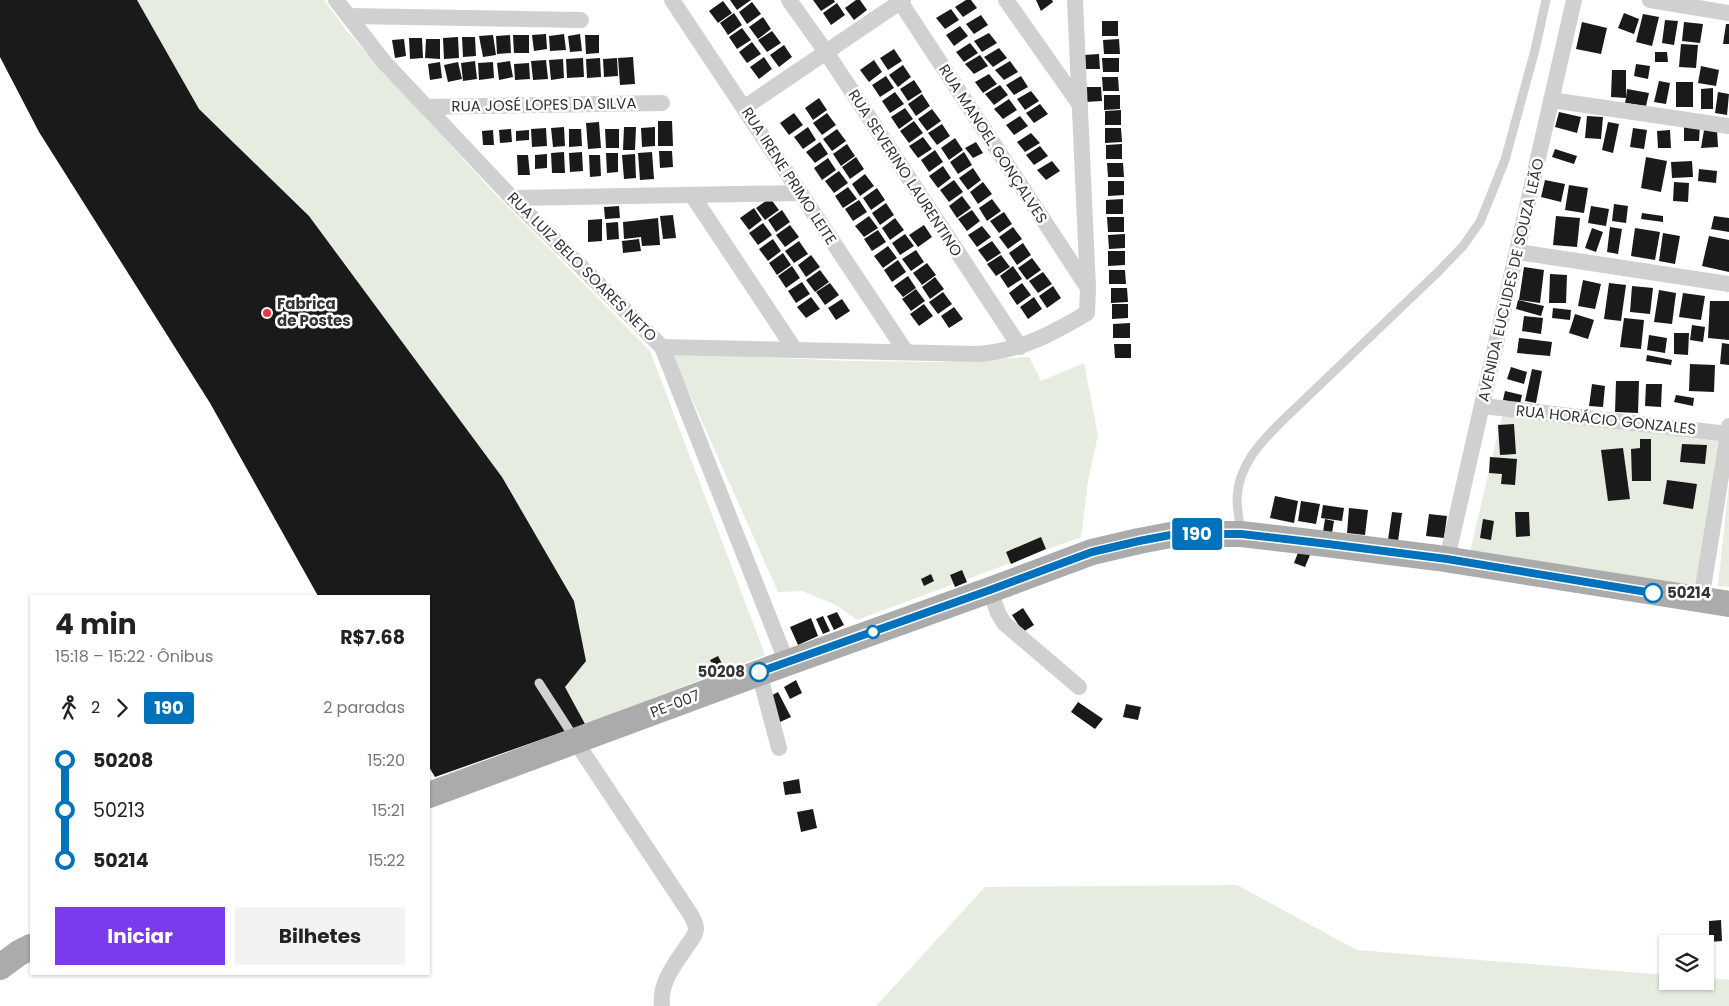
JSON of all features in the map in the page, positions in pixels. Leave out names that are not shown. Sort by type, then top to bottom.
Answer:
[{"type":"main road","name":"PE-007","points":[[430,795],[576,742],[759,672],[1092,552],[1176,534],[1241,534],[1447,559],[1729,604]]},
{"type":"main road","points":[[0,967],[30,948]]},
{"type":"street","name":"RUA LUIZ BELO SOARES NETO","points":[[336,0],[384,62],[426,107],[512,198],[662,347],[787,663]]},
{"type":"street","name":"RUA IRENE PRIMO LEITE","points":[[672,0],[906,352]]},
{"type":"street","name":"RUA SEVERINO LAURENTINO","points":[[789,0],[826,52],[1020,347]]},
{"type":"street","points":[[1006,0],[1080,105]]},
{"type":"street","points":[[662,347],[978,354],[1020,347],[1053,333],[1087,313],[1088,288],[1075,0]]},
{"type":"street","name":"AVENIDA EUCLIDES DE SOUZA LEÃO","points":[[1447,559],[1574,0]]},
{"type":"street","points":[[1650,0],[1729,13]]},
{"type":"street","points":[[744,107],[901,1]]},
{"type":"street","name":"RUA MANOEL GONÇALVES","points":[[901,1],[1088,288]]},
{"type":"street","points":[[348,16],[581,20]]},
{"type":"street","points":[[1551,100],[1729,126]]},
{"type":"street","name":"RUA JOSÉ LOPES DA SILVA","points":[[426,107],[662,103]]},
{"type":"street","points":[[512,198],[800,193]]},
{"type":"street","points":[[692,195],[795,350]]},
{"type":"street","points":[[1518,252],[1729,284]]},
{"type":"street","name":"RUA HORÁCIO GONZALES","points":[[1483,406],[1729,431]]},
{"type":"street","points":[[1701,601],[1729,431]]},
{"type":"street","points":[[990,590],[998,613],[1004,622],[1079,687]]},
{"type":"street","points":[[759,672],[779,748]]},
{"type":"street","points":[[576,742],[691,915],[695,925],[696,932],[668,974],[664,987],[662,1006]]},
{"type":"lane","points":[[1241,534],[1237,498],[1240,479],[1257,447],[1439,272],[1463,246],[1480,222],[1505,160],[1535,50],[1546,0]]},
{"type":"lane","points":[[539,682],[576,742]]},
{"type":"shaded area","points":[[137,0],[324,0],[346,30],[495,194],[650,351],[765,655],[585,724],[565,687],[586,661],[574,601],[502,477],[309,216],[199,109]]},
{"type":"shaded area","points":[[672,354],[852,361],[943,362],[1029,357],[1041,381],[1084,363],[1098,435],[1088,481],[1081,537],[857,620],[836,605],[802,591],[778,592]]},
{"type":"shaded area","points":[[1502,416],[1718,441],[1696,590],[1470,552]]},
{"type":"shaded area","points":[[1729,484],[1729,587],[1718,586]]},
{"type":"shaded area","points":[[1237,885],[1357,950],[1659,974],[1659,990],[1714,990],[1714,979],[1729,980],[1729,1006],[876,1006],[985,887]]},
{"type":"building","name":"Fabrica de Postes","points":[[0,0],[137,0],[199,109],[309,216],[502,477],[574,601],[586,661],[565,687],[585,724],[435,777],[430,769],[430,595],[317,595],[210,403],[39,132],[0,57]]},
{"type":"building","points":[[730,0],[751,0],[737,10]]},
{"type":"building","points":[[813,0],[834,0],[835,2],[821,11]]},
{"type":"building","points":[[856,0],[860,0],[867,10],[854,20],[845,8]]},
{"type":"building","points":[[966,0],[971,0],[977,8],[963,17],[955,7]]},
{"type":"building","points":[[1036,0],[1052,0],[1053,2],[1041,11]]},
{"type":"building","points":[[723,1],[732,13],[718,23],[709,11]]},
{"type":"building","points":[[752,2],[761,14],[747,24],[739,12]]},
{"type":"building","points":[[837,3],[845,15],[831,25],[823,13]]},
{"type":"building","points":[[951,9],[959,20],[945,29],[936,18]]},
{"type":"building","points":[[734,13],[742,25],[728,35],[720,23]]},
{"type":"building","points":[[1624,13],[1639,19],[1634,34],[1618,28]]},
{"type":"building","points":[[1643,14],[1659,17],[1652,46],[1636,42]]},
{"type":"building","points":[[981,15],[988,25],[974,34],[966,24]]},
{"type":"building","points":[[763,17],[771,29],[758,39],[749,27]]},
{"type":"building","points":[[1665,20],[1678,21],[1674,45],[1662,43]]},
{"type":"building","points":[[1102,21],[1118,21],[1118,36],[1102,36]]},
{"type":"building","points":[[1582,22],[1607,28],[1601,54],[1576,49]]},
{"type":"building","points":[[1684,22],[1703,24],[1700,43],[1682,41]]},
{"type":"building","points":[[1726,24],[1729,24],[1729,44],[1723,44]]},
{"type":"building","points":[[960,26],[968,36],[954,46],[946,35]]},
{"type":"building","points":[[742,28],[751,40],[737,49],[729,37]]},
{"type":"building","points":[[772,31],[781,43],[767,52],[758,40]]},
{"type":"building","points":[[989,33],[997,43],[982,52],[974,41]]},
{"type":"building","points":[[546,34],[547,49],[534,51],[532,35]]},
{"type":"building","points":[[564,34],[566,50],[550,51],[549,36]]},
{"type":"building","points":[[580,34],[582,51],[570,52],[568,36]]},
{"type":"building","points":[[493,35],[496,55],[483,57],[479,36]]},
{"type":"building","points":[[510,35],[511,53],[497,54],[496,36]]},
{"type":"building","points":[[513,35],[529,35],[529,53],[514,53]]},
{"type":"building","points":[[585,35],[599,35],[599,53],[586,54]]},
{"type":"building","points":[[458,37],[459,58],[444,59],[443,38]]},
{"type":"building","points":[[462,37],[475,37],[476,56],[463,57]]},
{"type":"building","points":[[409,38],[422,38],[423,58],[410,59]]},
{"type":"building","points":[[404,39],[406,56],[395,58],[392,40]]},
{"type":"building","points":[[426,39],[440,39],[440,59],[425,58]]},
{"type":"building","points":[[1119,39],[1120,54],[1104,54],[1103,40]]},
{"type":"building","points":[[752,42],[761,54],[747,63],[739,52]]},
{"type":"building","points":[[970,43],[978,53],[964,62],[956,52]]},
{"type":"building","points":[[1681,44],[1698,45],[1696,68],[1679,67]]},
{"type":"building","points":[[784,45],[792,57],[779,67],[770,55]]},
{"type":"building","points":[[999,48],[1007,58],[993,67],[984,57]]},
{"type":"building","points":[[894,49],[902,61],[888,70],[880,58]]},
{"type":"building","points":[[1655,52],[1667,52],[1668,62],[1655,62]]},
{"type":"building","points":[[1099,54],[1100,69],[1084,69],[1083,55]]},
{"type":"building","points":[[980,55],[988,66],[974,74],[965,64]]},
{"type":"building","points":[[633,57],[635,84],[620,85],[618,58]]},
{"type":"building","points":[[764,57],[772,69],[759,79],[750,67]]},
{"type":"building","points":[[583,58],[584,77],[567,78],[566,59]]},
{"type":"building","points":[[600,58],[601,77],[587,78],[586,59]]},
{"type":"building","points":[[617,58],[618,76],[604,77],[603,59]]},
{"type":"building","points":[[1102,58],[1119,58],[1119,72],[1103,72]]},
{"type":"building","points":[[563,59],[564,78],[551,80],[549,60]]},
{"type":"building","points":[[546,60],[548,79],[533,80],[531,61]]},
{"type":"building","points":[[874,60],[882,72],[869,82],[860,70]]},
{"type":"building","points":[[475,61],[477,79],[463,81],[461,63]]},
{"type":"building","points":[[510,61],[513,77],[499,80],[497,63]]},
{"type":"building","points":[[1010,61],[1018,72],[1004,80],[995,70]]},
{"type":"building","points":[[440,62],[442,78],[430,80],[428,64]]},
{"type":"building","points":[[458,62],[462,79],[448,82],[444,65]]},
{"type":"building","points":[[493,62],[494,78],[479,80],[478,63]]},
{"type":"building","points":[[529,63],[530,79],[515,80],[514,64]]},
{"type":"building","points":[[1636,64],[1650,66],[1648,79],[1634,76]]},
{"type":"building","points":[[903,65],[911,77],[898,87],[889,75]]},
{"type":"building","points":[[1701,66],[1719,70],[1716,86],[1698,83]]},
{"type":"building","points":[[1612,70],[1626,70],[1626,98],[1611,97]]},
{"type":"building","points":[[989,74],[997,84],[983,93],[975,82]]},
{"type":"building","points":[[886,76],[894,88],[880,97],[872,85]]},
{"type":"building","points":[[1021,76],[1028,87],[1014,95],[1006,85]]},
{"type":"building","points":[[1102,77],[1118,77],[1119,91],[1103,91]]},
{"type":"building","points":[[914,80],[922,92],[908,101],[900,89]]},
{"type":"building","points":[[1659,81],[1670,83],[1666,104],[1654,102]]},
{"type":"building","points":[[1676,82],[1693,82],[1693,107],[1676,107]]},
{"type":"building","points":[[1000,85],[1008,95],[994,105],[985,94]]},
{"type":"building","points":[[1085,87],[1101,87],[1102,101],[1085,102]]},
{"type":"building","points":[[1713,88],[1713,109],[1701,109],[1701,89]]},
{"type":"building","points":[[1627,89],[1649,93],[1646,106],[1625,103]]},
{"type":"building","points":[[1031,91],[1039,101],[1025,110],[1017,99]]},
{"type":"building","points":[[895,92],[904,104],[890,113],[882,101]]},
{"type":"building","points":[[1718,92],[1729,94],[1727,115],[1715,113]]},
{"type":"building","points":[[922,94],[930,106],[916,116],[908,104]]},
{"type":"building","points":[[1104,95],[1120,95],[1120,109],[1104,110]]},
{"type":"building","points":[[819,98],[827,110],[813,120],[805,108]]},
{"type":"building","points":[[1009,99],[1017,110],[1003,119],[994,109]]},
{"type":"building","points":[[1040,104],[1048,114],[1034,123],[1026,113]]},
{"type":"building","points":[[905,108],[913,119],[899,129],[891,117]]},
{"type":"building","points":[[932,109],[941,121],[927,131],[918,119]]},
{"type":"building","points":[[1121,110],[1121,125],[1105,125],[1105,111]]},
{"type":"building","points":[[1559,112],[1581,117],[1577,133],[1555,127]]},
{"type":"building","points":[[794,113],[803,125],[789,135],[780,123]]},
{"type":"building","points":[[827,113],[836,125],[822,135],[813,123]]},
{"type":"building","points":[[1020,116],[1028,126],[1014,135],[1006,125]]},
{"type":"building","points":[[1587,116],[1603,117],[1601,139],[1585,138]]},
{"type":"building","points":[[658,121],[672,121],[673,146],[658,146]]},
{"type":"building","points":[[914,121],[923,133],[909,143],[900,131]]},
{"type":"building","points":[[599,122],[601,148],[588,149],[586,123]]},
{"type":"building","points":[[1608,122],[1619,124],[1613,153],[1602,150]]},
{"type":"building","points":[[942,124],[950,136],[937,145],[928,133]]},
{"type":"building","points":[[1684,124],[1700,125],[1699,141],[1684,141]]},
{"type":"building","points":[[564,127],[565,146],[553,147],[551,128]]},
{"type":"building","points":[[624,127],[636,127],[635,150],[623,150]]},
{"type":"building","points":[[655,127],[655,146],[642,147],[641,128]]},
{"type":"building","points":[[808,127],[816,140],[803,149],[794,137]]},
{"type":"building","points":[[546,128],[547,146],[532,147],[531,129]]},
{"type":"building","points":[[1105,128],[1121,128],[1122,142],[1105,143]]},
{"type":"building","points":[[1633,128],[1647,130],[1644,149],[1630,147]]},
{"type":"building","points":[[511,129],[512,142],[500,143],[499,130]]},
{"type":"building","points":[[569,129],[581,129],[582,146],[569,147]]},
{"type":"building","points":[[605,129],[619,129],[619,148],[606,148]]},
{"type":"building","points":[[837,129],[846,141],[832,151],[823,139]]},
{"type":"building","points":[[493,130],[494,145],[483,145],[482,131]]},
{"type":"building","points":[[529,130],[529,140],[516,141],[516,131]]},
{"type":"building","points":[[1670,130],[1671,148],[1658,148],[1657,131]]},
{"type":"building","points":[[1704,130],[1717,130],[1718,147],[1701,148]]},
{"type":"building","points":[[1031,133],[1040,143],[1025,152],[1017,142]]},
{"type":"building","points":[[923,137],[932,149],[918,158],[909,146]]},
{"type":"building","points":[[955,138],[963,150],[949,160],[941,148]]},
{"type":"building","points":[[820,142],[828,154],[815,163],[806,152]]},
{"type":"building","points":[[976,142],[983,153],[973,158],[965,148]]},
{"type":"building","points":[[847,144],[855,156],[841,166],[833,154]]},
{"type":"building","points":[[1122,144],[1122,159],[1106,159],[1106,145]]},
{"type":"building","points":[[1040,146],[1048,156],[1034,165],[1026,155]]},
{"type":"building","points":[[1555,149],[1577,156],[1574,164],[1552,157]]},
{"type":"building","points":[[935,150],[943,162],[929,172],[921,160]]},
{"type":"building","points":[[659,151],[672,151],[673,167],[660,168]]},
{"type":"building","points":[[564,152],[565,173],[552,173],[551,153]]},
{"type":"building","points":[[582,152],[583,171],[570,172],[569,153]]},
{"type":"building","points":[[652,152],[654,179],[640,180],[638,153]]},
{"type":"building","points":[[964,152],[972,165],[958,174],[950,162]]},
{"type":"building","points":[[606,153],[618,153],[618,172],[607,173]]},
{"type":"building","points":[[547,154],[547,168],[535,169],[535,155]]},
{"type":"building","points":[[635,154],[636,178],[624,179],[622,155]]},
{"type":"building","points":[[517,155],[528,155],[530,175],[518,175]]},
{"type":"building","points":[[589,155],[600,155],[601,176],[590,177]]},
{"type":"building","points":[[856,157],[864,169],[850,179],[842,167]]},
{"type":"building","points":[[1646,157],[1667,161],[1661,192],[1641,188]]},
{"type":"building","points":[[828,158],[836,170],[822,180],[814,168]]},
{"type":"building","points":[[1052,161],[1060,171],[1046,180],[1037,170]]},
{"type":"building","points":[[1692,161],[1693,177],[1672,178],[1671,162]]},
{"type":"building","points":[[1107,163],[1123,163],[1124,177],[1108,177]]},
{"type":"building","points":[[943,166],[951,178],[938,188],[929,176]]},
{"type":"building","points":[[973,168],[981,180],[968,190],[959,178]]},
{"type":"building","points":[[1699,169],[1717,171],[1716,183],[1698,181]]},
{"type":"building","points":[[839,171],[848,183],[834,193],[825,181]]},
{"type":"building","points":[[865,174],[874,186],[860,196],[852,184]]},
{"type":"building","points":[[954,180],[963,192],[949,202],[940,190]]},
{"type":"building","points":[[1545,180],[1565,184],[1561,202],[1541,197]]},
{"type":"building","points":[[1108,181],[1124,181],[1124,195],[1108,196]]},
{"type":"building","points":[[983,182],[992,194],[978,204],[970,192]]},
{"type":"building","points":[[1674,182],[1689,183],[1688,202],[1673,201]]},
{"type":"building","points":[[1569,185],[1588,188],[1584,213],[1565,210]]},
{"type":"building","points":[[848,187],[857,199],[843,208],[835,196]]},
{"type":"building","points":[[877,188],[885,200],[871,210],[863,198]]},
{"type":"building","points":[[962,196],[971,208],[957,218],[949,206]]},
{"type":"building","points":[[770,198],[779,210],[765,220],[756,208]]},
{"type":"building","points":[[992,199],[1001,211],[987,221],[979,208]]},
{"type":"building","points":[[1123,199],[1123,214],[1106,214],[1106,200]]},
{"type":"building","points":[[859,200],[867,212],[853,221],[845,209]]},
{"type":"building","points":[[886,203],[894,215],[880,225],[872,213]]},
{"type":"building","points":[[1614,204],[1628,206],[1626,223],[1612,221]]},
{"type":"building","points":[[619,206],[620,218],[605,219],[604,207]]},
{"type":"building","points":[[1591,206],[1609,209],[1606,226],[1588,223]]},
{"type":"building","points":[[754,208],[762,220],[749,230],[740,218]]},
{"type":"building","points":[[782,210],[790,222],[776,232],[768,220]]},
{"type":"building","points":[[972,210],[980,221],[967,231],[958,219]]},
{"type":"building","points":[[1004,212],[1012,224],[999,233],[990,221]]},
{"type":"building","points":[[1642,213],[1663,216],[1663,222],[1641,219]]},
{"type":"building","points":[[673,215],[676,238],[663,239],[660,216]]},
{"type":"building","points":[[869,216],[878,228],[864,237],[855,226]]},
{"type":"building","points":[[1556,216],[1580,218],[1577,247],[1553,245]]},
{"type":"building","points":[[1714,216],[1729,218],[1729,232],[1711,229]]},
{"type":"building","points":[[1107,217],[1124,217],[1124,232],[1108,232]]},
{"type":"building","points":[[658,218],[660,245],[642,246],[641,237],[624,239],[623,222]]},
{"type":"building","points":[[895,218],[904,230],[890,240],[882,228]]},
{"type":"building","points":[[602,219],[602,241],[588,242],[588,220]]},
{"type":"building","points":[[618,222],[619,239],[607,240],[606,223]]},
{"type":"building","points":[[763,223],[772,235],[758,245],[749,233]]},
{"type":"building","points":[[790,225],[799,237],[785,247],[776,235]]},
{"type":"building","points":[[924,225],[932,237],[918,247],[909,235]]},
{"type":"building","points":[[982,226],[991,237],[977,247],[968,235]]},
{"type":"building","points":[[1013,227],[1022,239],[1008,249],[999,237]]},
{"type":"building","points":[[1610,227],[1622,229],[1618,254],[1607,252]]},
{"type":"building","points":[[1592,228],[1603,232],[1596,252],[1585,248]]},
{"type":"building","points":[[1635,228],[1660,232],[1655,260],[1631,256]]},
{"type":"building","points":[[878,230],[886,242],[872,251],[864,239]]},
{"type":"building","points":[[1663,233],[1680,236],[1675,264],[1659,261]]},
{"type":"building","points":[[905,234],[914,246],[900,255],[892,243]]},
{"type":"building","points":[[1125,234],[1125,248],[1109,249],[1108,235]]},
{"type":"building","points":[[1709,236],[1729,240],[1729,272],[1702,266]]},
{"type":"building","points":[[639,239],[641,251],[623,253],[622,241]]},
{"type":"building","points":[[773,239],[781,251],[768,261],[759,249]]},
{"type":"building","points":[[799,241],[808,254],[794,263],[785,251]]},
{"type":"building","points":[[992,241],[1001,253],[987,262],[978,250]]},
{"type":"building","points":[[1023,243],[1031,255],[1017,265],[1009,253]]},
{"type":"building","points":[[888,246],[897,258],[883,268],[874,256]]},
{"type":"building","points":[[916,250],[924,262],[911,271],[902,259]]},
{"type":"building","points":[[1108,251],[1125,251],[1125,265],[1108,266]]},
{"type":"building","points":[[783,253],[791,265],[777,275],[769,263]]},
{"type":"building","points":[[811,255],[820,267],[806,277],[798,265]]},
{"type":"building","points":[[1001,255],[1010,267],[996,276],[987,264]]},
{"type":"building","points":[[1032,258],[1041,270],[1027,280],[1018,268]]},
{"type":"building","points":[[898,260],[906,272],[892,282],[884,270]]},
{"type":"building","points":[[927,263],[936,275],[922,285],[913,273]]},
{"type":"building","points":[[792,266],[800,278],[786,288],[778,276]]},
{"type":"building","points":[[1013,266],[1022,279],[1008,288],[1000,276]]},
{"type":"building","points":[[1524,267],[1544,270],[1540,303],[1519,300]]},
{"type":"building","points":[[820,270],[829,282],[815,292],[806,280]]},
{"type":"building","points":[[1109,270],[1125,270],[1126,284],[1109,284]]},
{"type":"building","points":[[1043,272],[1052,284],[1038,293],[1029,281]]},
{"type":"building","points":[[1550,274],[1567,275],[1566,303],[1549,303]]},
{"type":"building","points":[[908,276],[916,288],[903,297],[894,286]]},
{"type":"building","points":[[935,277],[944,289],[930,299],[922,287]]},
{"type":"building","points":[[1583,280],[1601,284],[1595,309],[1578,306]]},
{"type":"building","points":[[802,282],[810,294],[796,303],[788,291]]},
{"type":"building","points":[[830,283],[839,295],[825,305],[816,292]]},
{"type":"building","points":[[1022,283],[1031,295],[1017,305],[1009,293]]},
{"type":"building","points":[[1609,283],[1626,285],[1621,321],[1604,319]]},
{"type":"building","points":[[1053,286],[1061,298],[1047,308],[1039,296]]},
{"type":"building","points":[[1632,286],[1653,288],[1650,314],[1630,312]]},
{"type":"building","points":[[1111,288],[1127,288],[1128,302],[1111,303]]},
{"type":"building","points":[[916,289],[925,301],[911,311],[902,299]]},
{"type":"building","points":[[1659,290],[1676,293],[1672,324],[1654,322]]},
{"type":"building","points":[[943,292],[952,304],[938,314],[929,302]]},
{"type":"building","points":[[1683,293],[1705,296],[1701,320],[1679,317]]},
{"type":"building","points":[[811,297],[820,309],[806,318],[797,307]]},
{"type":"building","points":[[1034,297],[1042,309],[1028,319],[1020,307]]},
{"type":"building","points":[[842,299],[850,311],[836,320],[828,308]]},
{"type":"building","points":[[1518,300],[1544,306],[1541,316],[1516,309]]},
{"type":"building","points":[[1710,301],[1729,301],[1729,340],[1708,338]]},
{"type":"building","points":[[924,304],[933,316],[919,326],[910,314]]},
{"type":"building","points":[[1112,304],[1128,304],[1128,318],[1112,319]]},
{"type":"building","points":[[954,307],[963,319],[949,328],[941,316]]},
{"type":"building","points":[[1553,308],[1571,310],[1570,320],[1552,318]]},
{"type":"building","points":[[1575,314],[1594,320],[1588,339],[1569,333]]},
{"type":"building","points":[[1524,316],[1543,318],[1541,334],[1522,331]]},
{"type":"building","points":[[1624,318],[1644,320],[1641,349],[1620,347]]},
{"type":"building","points":[[1130,323],[1130,338],[1113,338],[1113,324]]},
{"type":"building","points":[[1692,325],[1705,327],[1703,342],[1690,340]]},
{"type":"building","points":[[1674,333],[1689,333],[1688,355],[1674,354]]},
{"type":"building","points":[[1649,335],[1667,338],[1665,353],[1647,350]]},
{"type":"building","points":[[1519,338],[1552,342],[1550,356],[1517,353]]},
{"type":"building","points":[[1722,343],[1729,344],[1729,365],[1720,364]]},
{"type":"building","points":[[1114,344],[1131,344],[1131,358],[1115,358]]},
{"type":"building","points":[[1647,355],[1672,360],[1671,365],[1646,361]]},
{"type":"building","points":[[1690,364],[1715,365],[1714,392],[1689,391]]},
{"type":"building","points":[[1511,367],[1527,372],[1524,384],[1507,379]]},
{"type":"building","points":[[1532,369],[1542,371],[1536,403],[1525,401]]},
{"type":"building","points":[[1616,381],[1639,381],[1638,413],[1615,412]]},
{"type":"building","points":[[1592,384],[1605,386],[1603,407],[1589,406]]},
{"type":"building","points":[[1646,384],[1662,384],[1661,407],[1645,406]]},
{"type":"building","points":[[1505,391],[1522,395],[1520,404],[1503,400]]},
{"type":"building","points":[[1676,395],[1694,398],[1693,406],[1674,402]]},
{"type":"building","points":[[1514,424],[1516,454],[1500,455],[1498,425]]},
{"type":"building","points":[[1640,439],[1651,439],[1651,481],[1632,481],[1631,449],[1640,448]]},
{"type":"building","points":[[1682,444],[1707,445],[1705,464],[1680,462]]},
{"type":"building","points":[[1623,448],[1630,499],[1608,501],[1601,450]]},
{"type":"building","points":[[1490,457],[1517,459],[1515,485],[1501,484],[1502,474],[1489,473]]},
{"type":"building","points":[[1667,480],[1697,484],[1693,509],[1663,504]]},
{"type":"building","points":[[1275,496],[1298,501],[1294,523],[1270,518]]},
{"type":"building","points":[[1301,501],[1320,504],[1316,524],[1298,521]]},
{"type":"building","points":[[1323,505],[1344,508],[1342,521],[1321,518]]},
{"type":"building","points":[[1349,508],[1368,510],[1365,535],[1347,533]]},
{"type":"building","points":[[1392,512],[1402,513],[1398,541],[1388,540]]},
{"type":"building","points":[[1515,512],[1529,512],[1530,536],[1516,537]]},
{"type":"building","points":[[1429,514],[1447,516],[1444,538],[1426,536]]},
{"type":"building","points":[[1325,519],[1334,521],[1332,533],[1323,532]]},
{"type":"building","points":[[1483,519],[1494,521],[1491,540],[1480,538]]},
{"type":"building","points":[[1041,537],[1046,549],[1011,564],[1006,552]]},
{"type":"building","points":[[1299,550],[1310,555],[1305,567],[1294,563]]},
{"type":"building","points":[[962,570],[967,582],[955,587],[950,575]]},
{"type":"building","points":[[931,574],[934,581],[924,586],[921,579]]},
{"type":"building","points":[[1023,608],[1034,625],[1023,632],[1012,615]]},
{"type":"building","points":[[837,612],[844,625],[834,630],[827,616]]},
{"type":"building","points":[[823,616],[830,631],[823,634],[816,619]]},
{"type":"building","points":[[811,618],[818,636],[798,645],[790,627]]},
{"type":"building","points":[[718,656],[725,669],[717,673],[710,660]]},
{"type":"building","points":[[796,680],[802,693],[790,699],[784,687]]},
{"type":"building","points":[[778,692],[791,717],[778,723],[769,697]]},
{"type":"building","points":[[1078,702],[1103,719],[1095,729],[1071,712]]},
{"type":"building","points":[[1126,704],[1141,707],[1138,720],[1123,717]]},
{"type":"building","points":[[799,779],[801,793],[785,795],[783,782]]},
{"type":"building","points":[[813,809],[817,828],[801,832],[797,812]]},
{"type":"building","points":[[1721,920],[1722,941],[1714,942],[1714,935],[1709,935],[1709,921]]},
{"type":"bus line","name":"190","points":[[759,672],[1092,552],[1176,534],[1241,534],[1328,544],[1447,559],[1653,593]]},
{"type":"place","name":"Fabrica de Postes","points":[[267,313]]},
{"type":"place","name":"50214","points":[[1653,593]]},
{"type":"place","name":"50208","points":[[759,672]]}]
